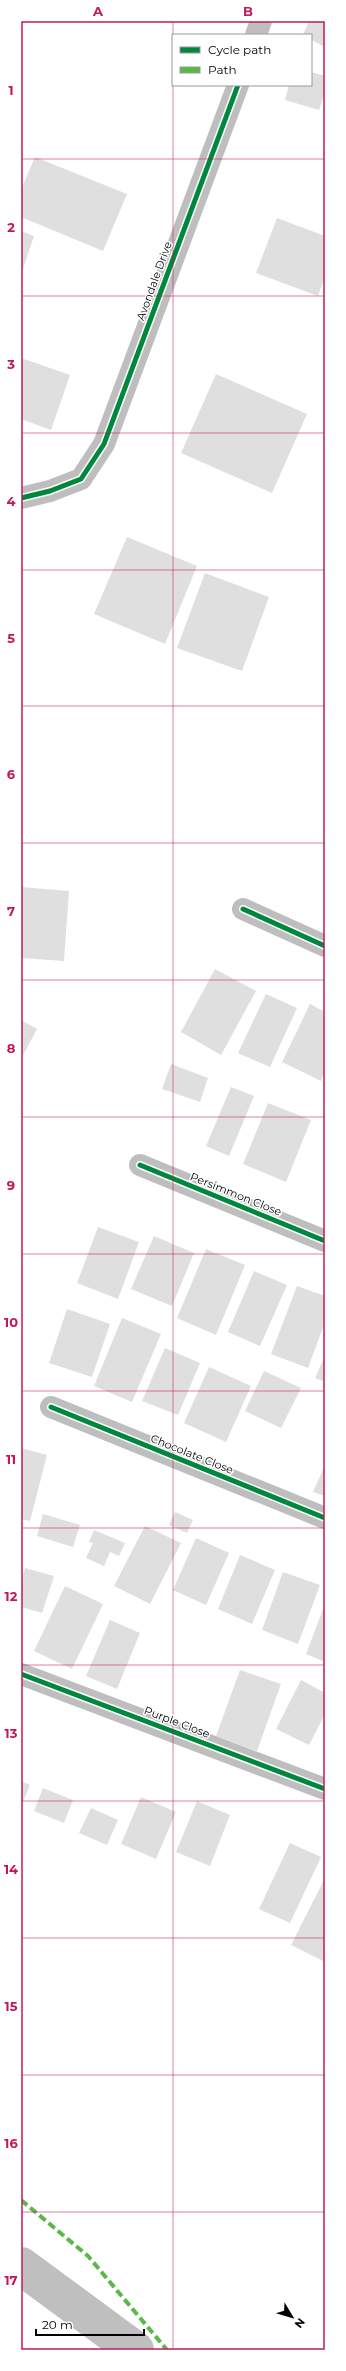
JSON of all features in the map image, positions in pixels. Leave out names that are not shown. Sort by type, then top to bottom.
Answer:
[{"type":"street","points":[[256,34],[261,21]]},
{"type":"street","name":"Avondale Drive","points":[[21,498],[50,492],[81,479],[104,444],[238,86]]},
{"type":"street","points":[[243,909],[325,946]]},
{"type":"street","name":"Persimmon Close","points":[[140,1165],[325,1241]]},
{"type":"street","name":"Chocolate Close","points":[[51,1407],[325,1518]]},
{"type":"street","name":"Purple Close","points":[[21,1674],[325,1789]]},
{"type":"building","points":[[309,21],[325,21],[325,47],[312,40],[312,34],[303,34]]},
{"type":"building","points":[[312,72],[325,76],[325,92],[319,110],[285,100],[289,86],[312,86]]},
{"type":"building","points":[[35,157],[127,194],[103,251],[21,217],[21,190]]},
{"type":"building","points":[[277,218],[325,236],[325,277],[318,296],[256,273]]},
{"type":"building","points":[[21,231],[34,236],[21,275]]},
{"type":"building","points":[[21,358],[70,375],[51,430],[21,419]]},
{"type":"building","points":[[216,374],[307,414],[272,493],[181,453]]},
{"type":"building","points":[[127,537],[197,566],[165,644],[94,614]]},
{"type":"building","points":[[205,573],[269,597],[242,671],[177,648]]},
{"type":"building","points":[[21,887],[69,891],[64,961],[21,958]]},
{"type":"building","points":[[215,969],[256,991],[221,1055],[181,1032]]},
{"type":"building","points":[[266,994],[297,1008],[270,1067],[238,1053]]},
{"type":"building","points":[[310,1004],[325,1012],[325,1076],[323,1075],[321,1081],[282,1062]]},
{"type":"building","points":[[21,1020],[37,1029],[21,1059]]},
{"type":"building","points":[[171,1064],[208,1078],[200,1102],[162,1089]]},
{"type":"building","points":[[231,1087],[254,1096],[229,1156],[206,1146]]},
{"type":"building","points":[[268,1103],[311,1120],[286,1182],[243,1164]]},
{"type":"building","points":[[98,1227],[139,1242],[118,1299],[77,1283]]},
{"type":"building","points":[[154,1236],[194,1253],[172,1306],[131,1289]]},
{"type":"building","points":[[206,1249],[245,1265],[216,1335],[177,1318]]},
{"type":"building","points":[[254,1271],[287,1285],[260,1346],[228,1332]]},
{"type":"building","points":[[297,1286],[325,1296],[325,1322],[308,1368],[271,1354]]},
{"type":"building","points":[[67,1309],[110,1324],[92,1377],[49,1363]]},
{"type":"building","points":[[122,1318],[161,1334],[132,1402],[94,1386]]},
{"type":"building","points":[[165,1348],[200,1363],[178,1415],[142,1401]]},
{"type":"building","points":[[325,1356],[325,1382],[315,1378]]},
{"type":"building","points":[[209,1367],[251,1386],[226,1442],[184,1423]]},
{"type":"building","points":[[264,1371],[301,1388],[281,1428],[245,1411]]},
{"type":"building","points":[[21,1448],[47,1455],[30,1521],[21,1519]]},
{"type":"building","points":[[325,1465],[325,1496],[313,1492]]},
{"type":"building","points":[[175,1512],[193,1520],[187,1533],[169,1525]]},
{"type":"building","points":[[43,1514],[80,1525],[73,1547],[37,1536]]},
{"type":"building","points":[[145,1526],[181,1543],[150,1604],[114,1586]]},
{"type":"building","points":[[94,1530],[125,1543],[119,1556],[110,1552],[104,1566],[86,1558],[93,1543],[89,1542]]},
{"type":"building","points":[[196,1538],[229,1553],[206,1605],[173,1590]]},
{"type":"building","points":[[240,1555],[275,1570],[252,1624],[218,1609]]},
{"type":"building","points":[[25,1568],[54,1576],[42,1613],[21,1607],[21,1582]]},
{"type":"building","points":[[283,1572],[320,1585],[298,1644],[262,1630]]},
{"type":"building","points":[[65,1586],[103,1604],[72,1669],[34,1651]]},
{"type":"building","points":[[325,1604],[325,1662],[306,1654]]},
{"type":"building","points":[[110,1620],[140,1633],[117,1689],[86,1676]]},
{"type":"building","points":[[240,1670],[281,1684],[257,1751],[216,1736]]},
{"type":"building","points":[[301,1680],[325,1693],[325,1714],[309,1745],[276,1729]]},
{"type":"building","points":[[21,1781],[30,1785],[21,1806]]},
{"type":"building","points":[[43,1788],[73,1800],[64,1823],[34,1811]]},
{"type":"building","points":[[141,1797],[176,1812],[156,1859],[121,1844]]},
{"type":"building","points":[[197,1801],[230,1815],[210,1866],[176,1852]]},
{"type":"building","points":[[91,1808],[118,1820],[107,1845],[79,1833]]},
{"type":"building","points":[[290,1843],[321,1857],[290,1923],[259,1909]]},
{"type":"building","points":[[325,1878],[325,1962],[291,1945]]},
{"type":"waterway","points":[[21,2266],[135,2350]]},
{"type":"marked path","points":[[21,2200],[88,2256],[167,2350]]},
{"type":"cycle path","points":[[21,498],[50,491],[81,479],[104,444],[238,86]]},
{"type":"cycle path","points":[[243,909],[325,946]]},
{"type":"cycle path","points":[[140,1165],[325,1241]]},
{"type":"cycle path","points":[[51,1407],[325,1518]]},
{"type":"cycle path","points":[[21,1674],[325,1789]]}]
